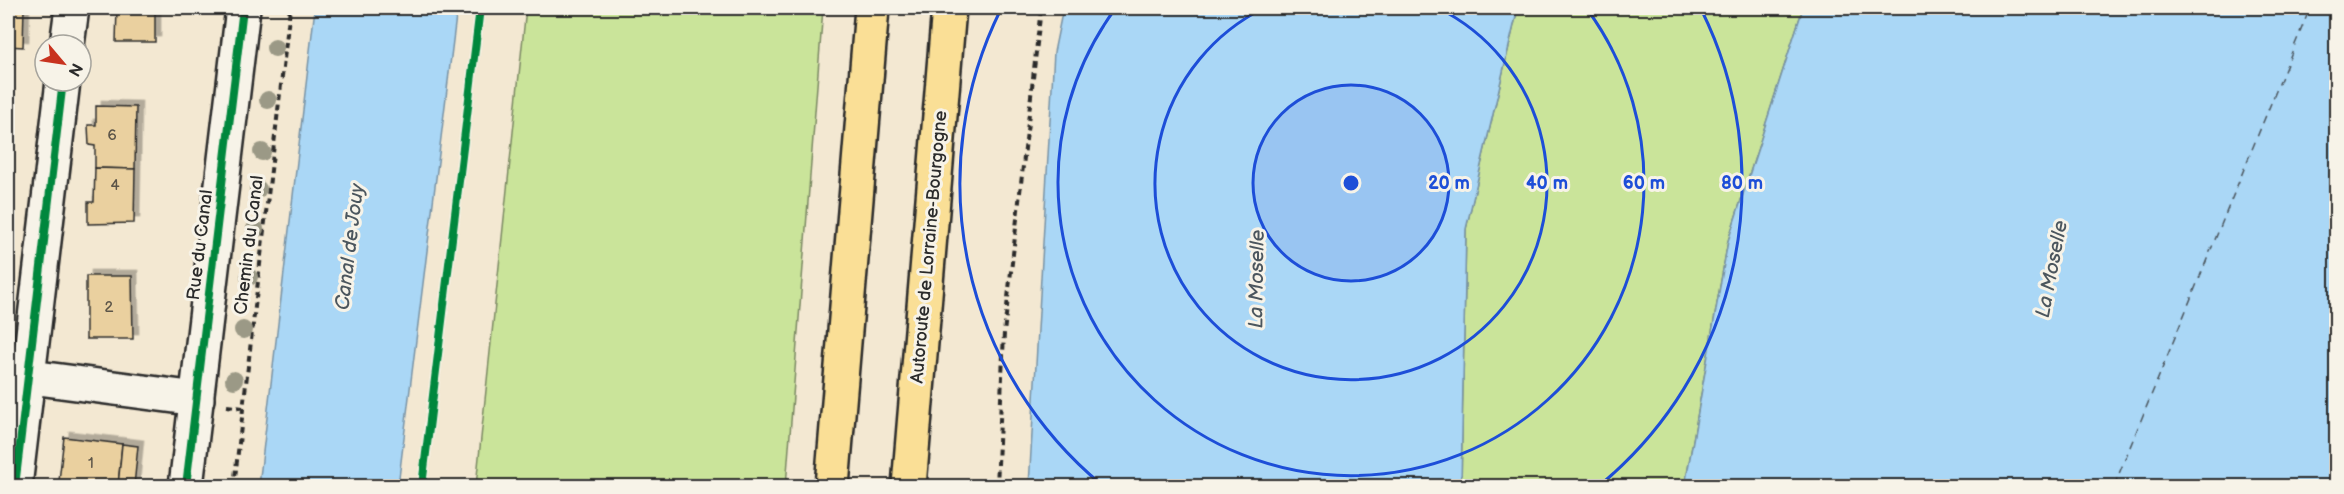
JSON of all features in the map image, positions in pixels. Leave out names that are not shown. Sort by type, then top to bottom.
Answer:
[{"type":"highway","points":[[832,486],[872,8]]},
{"type":"highway","name":"Autoroute de Lorraine-Bourgogne","points":[[909,486],[950,8]]},
{"type":"street","points":[[69,33],[72,8]]},
{"type":"street","name":"Rue du Canal","points":[[186,486],[243,8]]},
{"type":"street","points":[[15,486],[17,375],[61,93]]},
{"type":"street","points":[[17,375],[197,399]]},
{"type":"path","points":[[997,486],[1004,333],[1041,8]]},
{"type":"green space","points":[[526,8],[823,8],[786,486],[476,486]]},
{"type":"green space","points":[[1518,8],[1803,8],[1728,241],[1685,486],[1461,486],[1466,229]]},
{"type":"water","name":"Canal de Jouy","points":[[315,8],[457,8],[398,486],[259,486]]},
{"type":"water","name":"La Moselle","points":[[1063,8],[1518,8],[1466,229],[1461,486],[1029,486],[1054,52]]},
{"type":"water","name":"La Moselle","points":[[1803,8],[2336,8],[2336,486],[1685,486],[1728,241]]},
{"type":"building","points":[[8,8],[24,8],[23,47],[8,46]]},
{"type":"building","points":[[117,8],[155,8],[155,42],[116,42]]},
{"type":"building","points":[[96,106],[136,107],[135,169],[95,168],[95,146],[89,145],[88,125],[96,125]]},
{"type":"building","points":[[95,168],[135,169],[134,223],[88,224],[88,202],[94,202]]},
{"type":"building","points":[[86,276],[132,276],[133,339],[86,339]]},
{"type":"building","points":[[64,437],[122,444],[118,486],[59,481]]},
{"type":"building","points":[[122,444],[138,446],[134,486],[118,486]]},
{"type":"ferry route","points":[[2114,486],[2310,8]]},
{"type":"cycle path","points":[[186,486],[243,8]]},
{"type":"cycle path","points":[[422,486],[480,8]]},
{"type":"cycle path","points":[[15,486],[62,93]]}]
